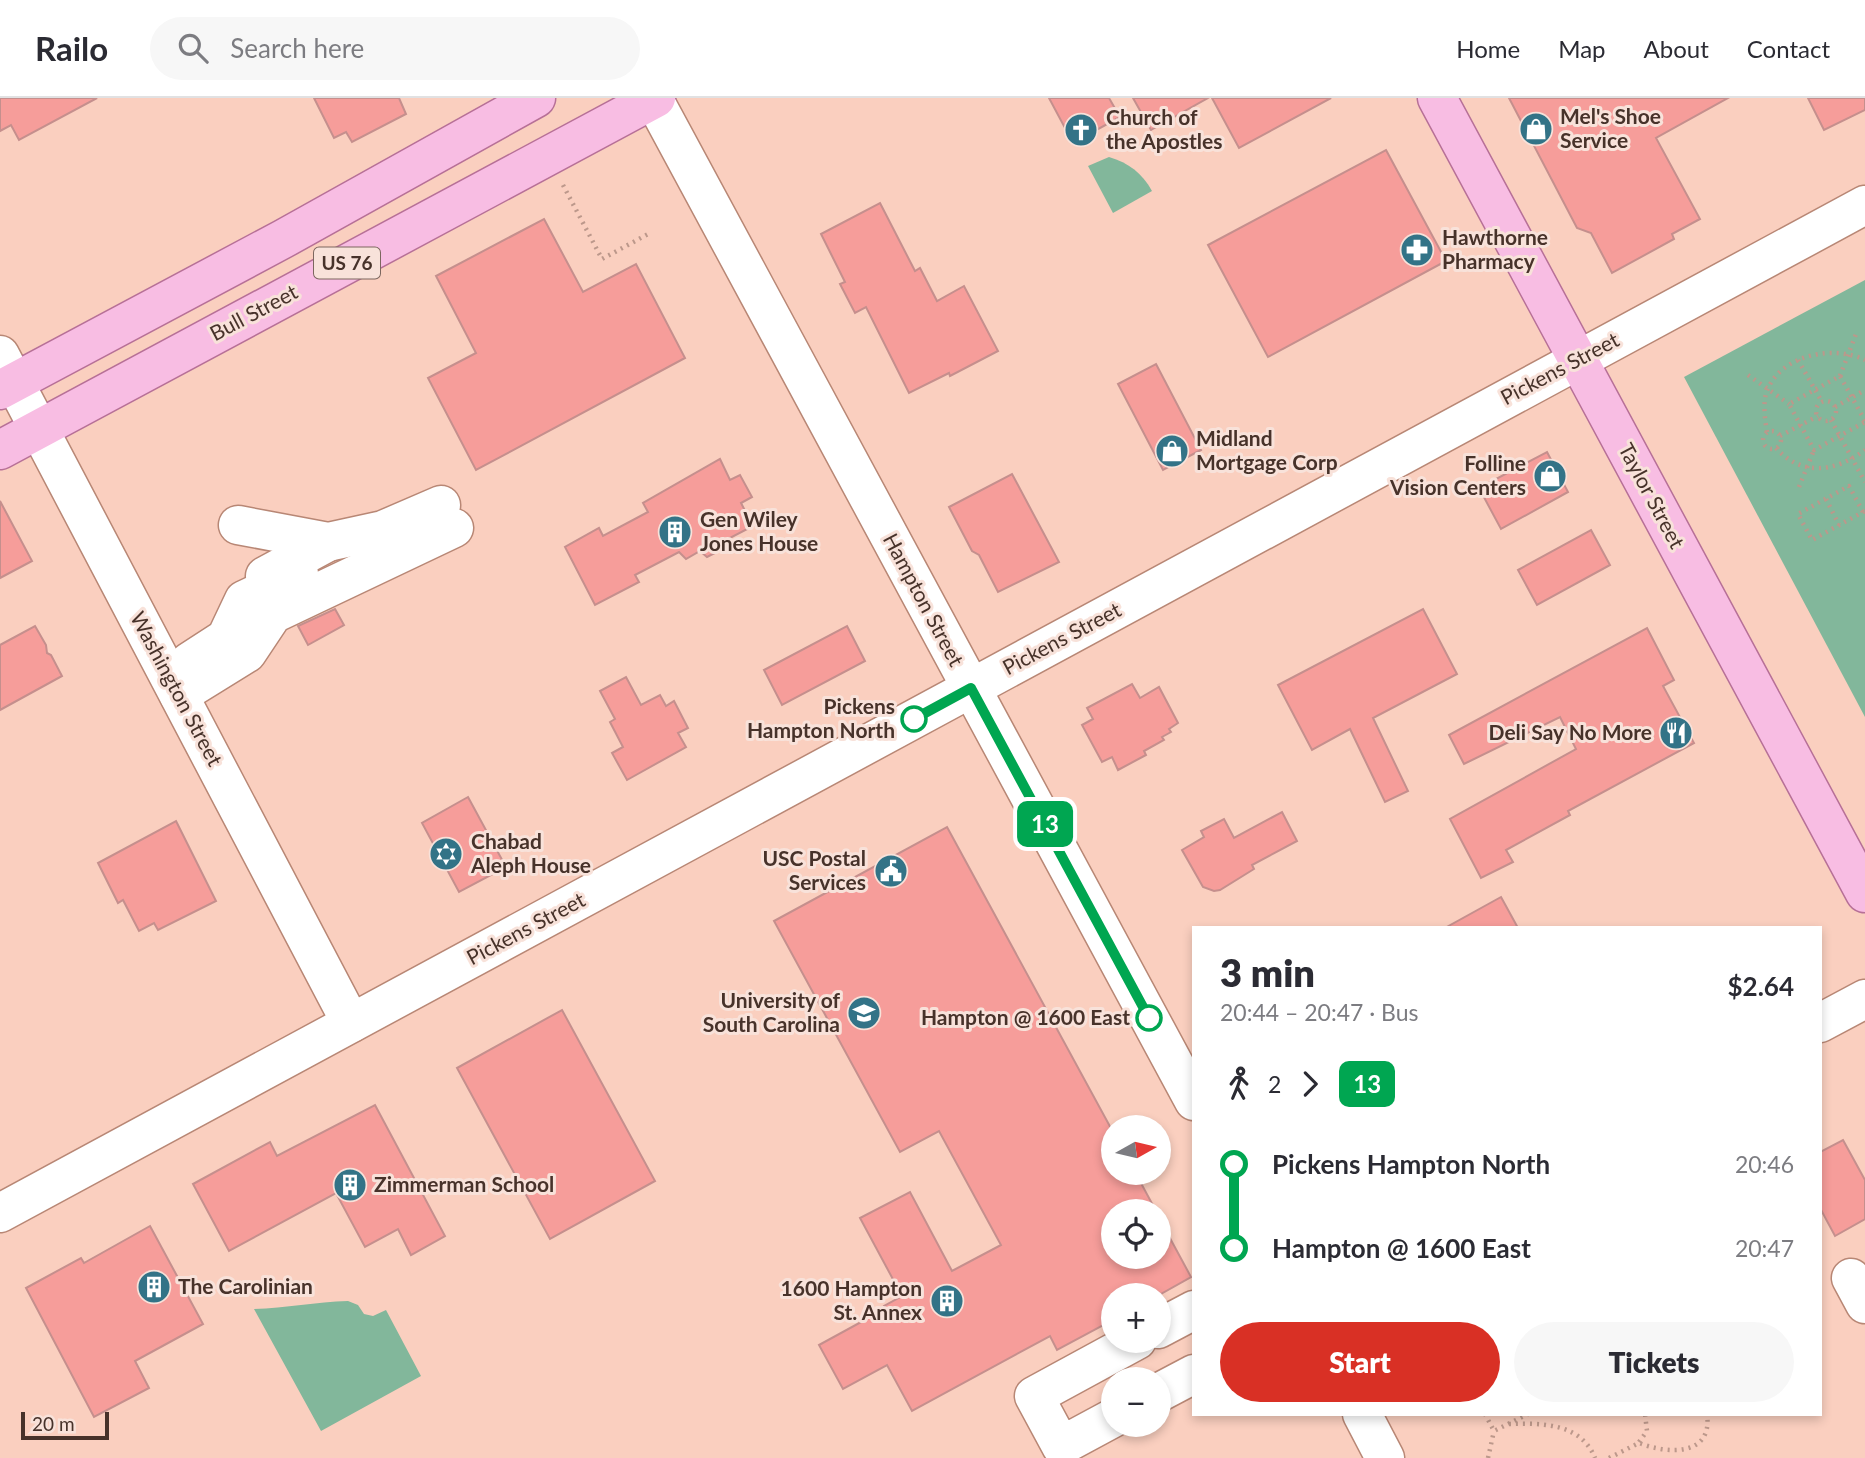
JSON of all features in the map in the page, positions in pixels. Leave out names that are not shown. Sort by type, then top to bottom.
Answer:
[{"type":"main road","name":"US 76","points":[[5,376],[283,239],[536,98]]},
{"type":"main road","name":"Bull Street","points":[[0,450],[654,98]]},
{"type":"main road","name":"Taylor Street","points":[[1437,98],[1865,893]]},
{"type":"street","name":"Hampton Street","points":[[654,98],[1192,1097]]},
{"type":"street","name":"Pickens Street","points":[[0,1213],[1865,205]]},
{"type":"street","name":"Washington Street","points":[[5,376],[39,428],[351,1023]]},
{"type":"street","points":[[439,518],[244,600],[226,638],[172,680],[218,628],[233,592],[328,542],[439,518]]},
{"type":"street","points":[[238,525],[328,542]]},
{"type":"street","points":[[1822,1022],[1865,999]]},
{"type":"street","points":[[1171,1322],[1192,1311]]},
{"type":"street","points":[[1101,1424],[1061,1446],[1034,1396],[1114,1353]]},
{"type":"street","points":[[1171,1386],[1192,1375]]},
{"type":"street","points":[[1363,1416],[1385,1458]]},
{"type":"path","points":[[563,185],[602,259],[650,233]]},
{"type":"path","points":[[1789,404],[1840,376],[1856,334]]},
{"type":"path","points":[[1865,360],[1849,354],[1826,354],[1798,360],[1780,373],[1768,389],[1765,401],[1767,432],[1763,440],[1765,445],[1776,448],[1806,468],[1829,467],[1852,459],[1865,450]]},
{"type":"path","points":[[1798,360],[1822,402]]},
{"type":"path","points":[[1748,375],[1789,404],[1814,450]]},
{"type":"path","points":[[1799,487],[1814,450],[1865,421],[1840,376]]},
{"type":"path","points":[[1835,407],[1865,390]]},
{"type":"path","points":[[1822,402],[1830,402],[1835,407],[1836,413],[1831,420],[1825,421],[1818,416],[1817,407],[1822,402]]},
{"type":"path","points":[[1780,436],[1818,416]]},
{"type":"path","points":[[1831,420],[1865,482]]},
{"type":"path","points":[[1767,432],[1773,431],[1780,436]]},
{"type":"path","points":[[1776,448],[1780,443],[1780,436]]},
{"type":"path","points":[[1849,486],[1864,512],[1812,540],[1798,514],[1826,499],[1849,486]]},
{"type":"path","points":[[1826,499],[1839,525]]},
{"type":"path","points":[[1486,1416],[1494,1431],[1488,1458]]},
{"type":"path","points":[[1494,1431],[1524,1416]]},
{"type":"path","points":[[1609,1458],[1639,1443],[1647,1430],[1645,1416]]},
{"type":"path","points":[[1639,1443],[1669,1451],[1688,1449],[1703,1438],[1709,1426],[1707,1416]]},
{"type":"path","points":[[1509,1424],[1538,1423],[1569,1430],[1584,1439],[1595,1458]]},
{"type":"green space","points":[[1109,157],[1134,170],[1152,191],[1113,213],[1088,166]]},
{"type":"green space","points":[[1865,280],[1865,717],[1684,377]]},
{"type":"green space","points":[[348,1301],[358,1305],[364,1314],[373,1316],[386,1310],[421,1376],[321,1431],[254,1309]]},
{"type":"building","points":[[0,98],[97,98],[19,140],[11,125],[0,131]]},
{"type":"building","points":[[314,98],[399,98],[406,114],[352,142],[346,132],[334,138]]},
{"type":"building","name":"Church of the Apostles","points":[[1049,98],[1109,98],[1120,117],[1073,143]]},
{"type":"building","points":[[1133,98],[1208,98],[1151,130]]},
{"type":"building","points":[[1212,98],[1331,98],[1239,148]]},
{"type":"building","points":[[1509,98],[1728,98],[1656,138],[1700,219],[1672,234],[1674,239],[1612,273],[1591,233],[1577,228]]},
{"type":"building","points":[[1808,98],[1865,98],[1865,110],[1824,130]]},
{"type":"building","points":[[1386,150],[1446,261],[1268,357],[1208,245]]},
{"type":"building","points":[[880,203],[915,271],[920,268],[937,301],[964,286],[998,351],[950,376],[949,373],[909,393],[866,307],[855,313],[840,284],[845,282],[821,234]]},
{"type":"building","points":[[544,219],[583,292],[636,264],[685,358],[476,470],[428,378],[476,353],[436,276]]},
{"type":"building","points":[[1156,364],[1201,450],[1163,470],[1118,384]]},
{"type":"building","points":[[1547,452],[1568,492],[1501,529],[1479,488]]},
{"type":"building","name":"Gen Wiley Jones House","points":[[720,459],[730,480],[740,475],[752,497],[741,503],[753,526],[722,542],[723,549],[707,557],[700,551],[686,559],[679,552],[635,575],[639,582],[595,605],[565,547],[599,528],[603,536],[648,512],[643,503]]},
{"type":"building","points":[[1012,474],[1059,562],[998,592],[949,507]]},
{"type":"building","points":[[0,501],[32,561],[0,578]]},
{"type":"building","points":[[1591,530],[1610,565],[1537,605],[1518,570]]},
{"type":"building","points":[[335,609],[344,625],[308,645],[298,626]]},
{"type":"building","points":[[1423,609],[1457,674],[1373,718],[1408,791],[1385,802],[1350,729],[1312,750],[1278,685]]},
{"type":"building","points":[[35,626],[46,645],[47,653],[51,655],[62,676],[0,710],[0,645]]},
{"type":"building","points":[[847,626],[865,661],[782,705],[764,670]]},
{"type":"building","points":[[1647,628],[1674,680],[1663,686],[1694,743],[1568,811],[1570,815],[1506,850],[1513,862],[1481,878],[1450,819],[1576,749],[1560,717],[1464,764],[1449,735]]},
{"type":"building","points":[[626,677],[641,705],[660,695],[666,706],[674,701],[688,728],[678,733],[686,747],[627,780],[612,753],[623,747],[610,722],[615,719],[600,691]]},
{"type":"building","points":[[1132,684],[1140,698],[1159,687],[1178,723],[1169,729],[1171,732],[1162,737],[1164,740],[1144,751],[1146,755],[1118,770],[1112,757],[1102,762],[1082,725],[1093,719],[1087,708]]},
{"type":"building","points":[[468,797],[506,867],[459,892],[422,823]]},
{"type":"building","points":[[1282,812],[1297,841],[1252,865],[1254,869],[1220,890],[1203,887],[1182,850],[1204,837],[1201,831],[1224,819],[1234,838]]},
{"type":"building","points":[[176,821],[216,901],[158,930],[154,923],[139,931],[123,900],[118,903],[98,863]]},
{"type":"building","points":[[947,827],[1104,1115],[1101,1115],[1101,1185],[1142,1185],[1150,1199],[1101,1199],[1101,1269],[1171,1269],[1171,1240],[1191,1277],[1171,1288],[1171,1283],[1101,1283],[1101,1326],[1057,1350],[1050,1336],[912,1411],[887,1365],[843,1389],[819,1345],[885,1309],[884,1306],[902,1296],[860,1218],[910,1192],[952,1271],[1001,1245],[939,1131],[900,1152],[774,921]]},
{"type":"building","points":[[1501,897],[1517,926],[1449,926]]},
{"type":"building","points":[[562,1010],[655,1181],[550,1239],[457,1068]]},
{"type":"building","points":[[375,1105],[445,1236],[411,1255],[398,1229],[365,1247],[336,1193],[229,1251],[193,1184],[270,1142],[277,1156]]},
{"type":"building","points":[[1843,1140],[1865,1180],[1865,1219],[1835,1236],[1822,1212],[1822,1151]]},
{"type":"building","points":[[150,1226],[203,1324],[135,1361],[149,1388],[94,1417],[26,1288],[81,1258],[84,1263]]},
{"type":"bus line","name":"13","points":[[914,719],[971,688],[1149,1018]]},
{"type":"place","name":"Mel's Shoe Service","points":[[1536,129]]},
{"type":"place","name":"Church of the Apostles","points":[[1081,130]]},
{"type":"place","name":"Hawthorne Pharmacy","points":[[1417,250]]},
{"type":"place","name":"Midland Mortgage Corp","points":[[1172,451]]},
{"type":"place","name":"Folline Vision Centers","points":[[1550,476]]},
{"type":"place","name":"Gen Wiley Jones House","points":[[675,532]]},
{"type":"place","name":"Pickens Hampton North","points":[[914,719]]},
{"type":"place","name":"Deli Say No More","points":[[1676,733]]},
{"type":"place","name":"Chabad Aleph House","points":[[446,854]]},
{"type":"place","name":"USC Postal Services","points":[[891,871]]},
{"type":"place","name":"University of South Carolina","points":[[864,1013]]},
{"type":"place","name":"Hampton @ 1600 East","points":[[1149,1018]]},
{"type":"place","name":"Zimmerman School","points":[[350,1185]]},
{"type":"place","name":"The Carolinian","points":[[154,1287]]},
{"type":"place","name":"1600 Hampton St. Annex","points":[[947,1301]]}]
